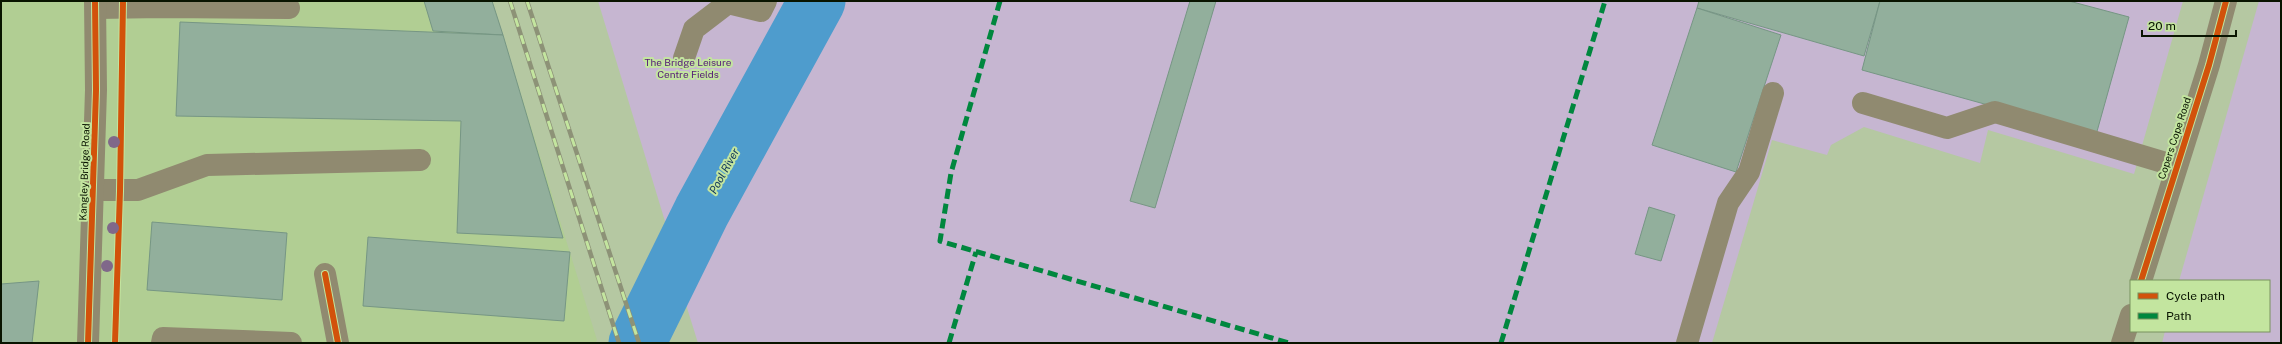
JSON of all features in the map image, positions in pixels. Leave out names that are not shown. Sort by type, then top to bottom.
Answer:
[{"type":"street","points":[[684,58],[694,29],[728,3],[761,11],[766,1]]},
{"type":"street","name":"Copers Cope Road","points":[[2141,280],[2208,65],[2226,1]]},
{"type":"street","points":[[96,5],[289,8]]},
{"type":"street","name":"Kangley Bridge Road","points":[[88,343],[94,190],[96,5]]},
{"type":"street","points":[[1687,343],[1728,203],[1749,172],[1773,93]]},
{"type":"street","points":[[1863,103],[1947,128],[1995,112],[2176,166]]},
{"type":"street","points":[[94,190],[138,190],[207,165],[420,160]]},
{"type":"street","points":[[325,274],[338,343]]},
{"type":"street","points":[[2122,343],[2130,317]]},
{"type":"street","points":[[162,343],[163,338],[290,343]]},
{"type":"shaded area","points":[[1,1],[492,1],[597,340],[595,343],[1,343]]},
{"type":"green space","name":"The Bridge Leisure Centre Fields","points":[[598,1],[802,1],[671,241]]},
{"type":"green space","points":[[829,1],[2183,1],[2134,174],[1988,130],[1980,163],[1864,127],[1831,145],[1827,155],[1772,140],[1712,343],[698,343],[683,295]]},
{"type":"green space","points":[[2259,1],[2281,1],[2281,343],[2162,343],[2165,332],[2270,332],[2270,280],[2179,280]]},
{"type":"building","points":[[424,1],[492,1],[503,35],[433,31]]},
{"type":"building","points":[[1190,1],[1216,1],[1155,208],[1130,201]]},
{"type":"building","points":[[1699,1],[1880,1],[1864,56],[1697,8]]},
{"type":"building","points":[[1880,1],[2069,1],[2129,17],[2096,135],[1862,70]]},
{"type":"building","points":[[1697,8],[1781,35],[1736,172],[1652,145]]},
{"type":"building","points":[[180,22],[503,35],[563,238],[457,233],[461,121],[176,116]]},
{"type":"building","points":[[1649,207],[1675,215],[1661,261],[1635,254]]},
{"type":"building","points":[[152,222],[287,233],[282,300],[147,290]]},
{"type":"building","points":[[368,237],[570,252],[564,321],[363,306]]},
{"type":"building","points":[[39,281],[32,343],[1,343],[1,284]]},
{"type":"waterway","name":"Pool River","points":[[637,343],[702,211],[817,1]]},
{"type":"railway","points":[[510,1],[619,343]]},
{"type":"railway","points":[[527,1],[639,343]]},
{"type":"marked path","points":[[1000,1],[951,173],[940,241],[1289,343]]},
{"type":"marked path","points":[[1501,343],[1605,1]]},
{"type":"marked path","points":[[949,343],[976,252]]},
{"type":"cycle path","points":[[88,343],[96,90],[95,1]]},
{"type":"cycle path","points":[[115,343],[120,191],[123,1]]},
{"type":"cycle path","points":[[2141,280],[2209,65],[2226,1]]},
{"type":"cycle path","points":[[325,274],[338,343]]}]
